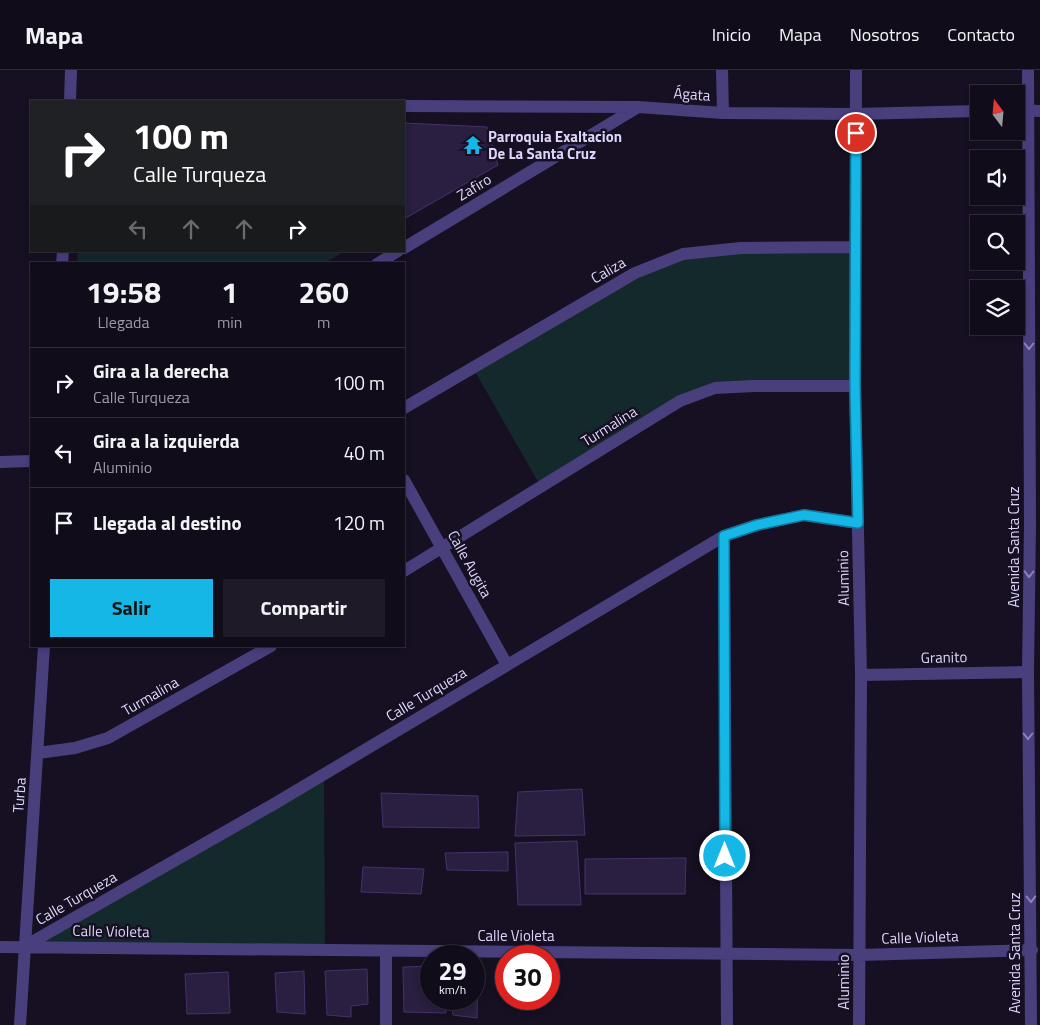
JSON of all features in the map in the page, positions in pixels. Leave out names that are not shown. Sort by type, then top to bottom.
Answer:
[{"type":"street","points":[[70,100],[71,70]]},
{"type":"street","points":[[722,70],[723,113]]},
{"type":"street","name":"Aluminio","points":[[856,70],[855,386],[861,674],[859,1025]]},
{"type":"street","name":"Avenida Santa Cruz","points":[[1028,70],[1035,525],[1028,672],[1032,950],[1031,1025]]},
{"type":"street","name":"Ágata","points":[[405,106],[638,107],[723,113],[856,114],[970,111]]},
{"type":"street","name":"Zafiro","points":[[405,247],[638,107]]},
{"type":"street","name":"Caliza","points":[[405,407],[635,273],[682,254],[741,248],[855,247]]},
{"type":"street","points":[[380,262],[396,252]]},
{"type":"street","name":"Turmalina","points":[[405,570],[443,549],[680,401],[715,388],[855,386]]},
{"type":"street","points":[[0,462],[30,461]]},
{"type":"street","name":"Calle Augita","points":[[405,482],[507,665]]},
{"type":"street","name":"Calle Turqueza","points":[[24,946],[274,804],[724,536],[757,525],[804,515],[858,523]]},
{"type":"street","points":[[724,536],[725,954],[727,1025]]},
{"type":"street","name":"Turba","points":[[20,1025],[44,647]]},
{"type":"street","name":"Turmalina","points":[[38,753],[75,748],[108,738],[269,647]]},
{"type":"street","name":"Granito","points":[[861,674],[1028,672]]},
{"type":"street","name":"Calle Violeta","points":[[0,947],[859,955],[1032,950]]},
{"type":"street","points":[[386,951],[386,1025]]},
{"type":"green space","points":[[855,247],[855,386],[715,388],[541,487],[473,368],[683,254]]},
{"type":"green space","points":[[78,252],[343,252],[326,262],[77,262]]},
{"type":"green space","points":[[324,774],[325,950],[24,946]]},
{"type":"building","points":[[405,123],[487,127],[498,165],[405,218]]},
{"type":"building","points":[[582,789],[585,835],[515,836],[518,792]]},
{"type":"building","points":[[381,793],[478,796],[479,828],[383,827]]},
{"type":"building","points":[[577,841],[581,905],[518,905],[515,843]]},
{"type":"building","points":[[508,852],[508,871],[447,870],[445,853]]},
{"type":"building","points":[[686,858],[685,894],[585,894],[585,859]]},
{"type":"building","points":[[363,867],[424,869],[421,894],[361,892]]},
{"type":"building","points":[[420,966],[420,1010],[446,1010],[446,1013],[404,1012],[403,967]]},
{"type":"building","points":[[367,969],[368,1004],[351,1006],[351,1017],[327,1015],[325,971]]},
{"type":"building","points":[[304,971],[305,1014],[277,1012],[275,973]]},
{"type":"building","points":[[228,972],[230,1013],[187,1014],[185,974]]},
{"type":"building","points":[[452,1010],[477,1010],[477,1018],[453,1015]]},
{"type":"place","name":"Parroquia Exaltacion De La Santa Cruz","points":[[473,145]]},
{"type":"route","points":[[725,856],[724,536],[757,525],[804,515],[858,523],[855,386],[856,133]]}]
